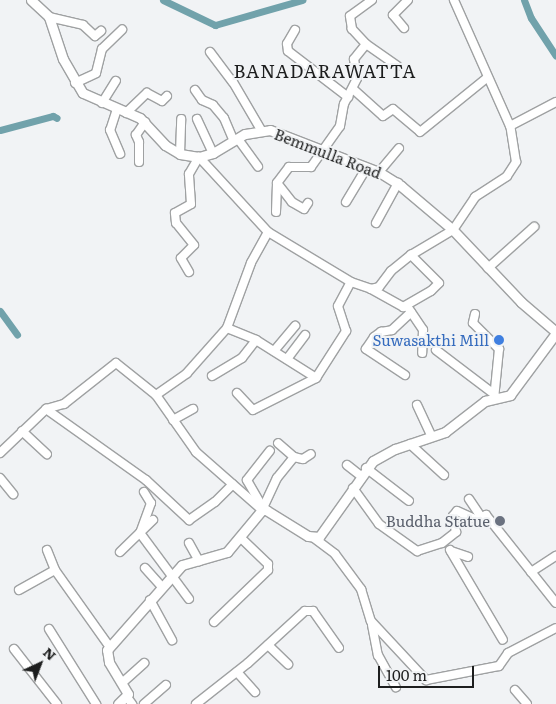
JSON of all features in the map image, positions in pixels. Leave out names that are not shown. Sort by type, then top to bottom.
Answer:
[{"type":"street","name":"Bemmulla Road","points":[[31,0],[49,17],[75,82],[83,93],[145,122],[165,145],[180,154],[199,157],[212,154],[236,140],[261,130],[290,135],[366,169],[379,172],[398,183],[453,230],[521,302],[556,332]]},
{"type":"street","points":[[372,0],[350,16],[349,22],[366,44],[397,66]]},
{"type":"street","points":[[404,28],[393,15],[408,0]]},
{"type":"street","points":[[371,289],[379,287],[391,271],[411,256],[453,230],[475,197],[507,176],[516,162],[510,126],[454,0]]},
{"type":"street","points":[[49,17],[83,25],[95,36],[101,31]]},
{"type":"street","points":[[75,82],[96,73],[102,48],[122,30]]},
{"type":"street","points":[[296,30],[286,44],[288,51],[348,97]]},
{"type":"street","points":[[276,212],[277,183],[288,167],[311,167],[340,126],[344,104],[354,89],[358,78],[354,59],[366,44]]},
{"type":"street","points":[[210,52],[233,82],[261,130]]},
{"type":"street","points":[[354,89],[383,116],[393,109],[420,132],[488,77]]},
{"type":"street","points":[[102,103],[116,81]]},
{"type":"street","points":[[195,90],[202,100],[213,105],[224,118],[236,140],[258,167]]},
{"type":"street","points":[[120,154],[110,130],[121,111],[147,93],[162,101],[167,96]]},
{"type":"street","points":[[510,126],[556,102]]},
{"type":"street","points":[[180,154],[181,119]]},
{"type":"street","points":[[197,119],[212,154]]},
{"type":"street","points":[[139,162],[137,154],[140,145],[136,135],[145,122]]},
{"type":"street","points":[[379,172],[399,148]]},
{"type":"street","points":[[189,272],[182,258],[194,245],[176,223],[175,213],[191,204],[189,174],[199,157],[268,232],[348,281],[371,289],[396,304],[409,309],[423,330],[422,353]]},
{"type":"street","points":[[346,202],[366,169]]},
{"type":"street","points":[[277,183],[292,202],[304,209],[308,203]]},
{"type":"street","points":[[376,223],[398,183]]},
{"type":"street","points":[[488,268],[534,227]]},
{"type":"street","points":[[156,395],[187,373],[227,328],[251,263],[268,232]]},
{"type":"street","points":[[405,374],[366,349],[374,337],[381,332],[392,330],[409,309],[439,283],[411,256]]},
{"type":"street","points":[[238,393],[252,410],[316,378],[346,331],[338,306],[348,281]]},
{"type":"street","points":[[474,314],[474,323],[499,349],[494,396]]},
{"type":"street","points":[[274,352],[296,326]]},
{"type":"street","points":[[227,328],[256,340],[316,378]]},
{"type":"street","points":[[314,538],[323,534],[364,472],[381,456],[453,428],[485,401],[494,396],[510,395],[556,332]]},
{"type":"street","points":[[287,359],[305,335]]},
{"type":"street","points":[[212,376],[242,358],[256,340]]},
{"type":"street","points":[[436,350],[494,396]]},
{"type":"street","points":[[0,453],[46,409],[64,404],[116,364],[156,395],[183,437],[203,460],[263,508],[314,538],[335,554],[361,589],[371,621],[378,655],[396,688]]},
{"type":"street","points":[[417,405],[432,437]]},
{"type":"street","points":[[46,409],[146,480],[189,520],[215,502],[233,484]]},
{"type":"street","points":[[173,420],[193,409]]},
{"type":"street","points":[[22,432],[47,454]]},
{"type":"street","points":[[278,443],[294,458],[303,459],[311,454]]},
{"type":"street","points":[[410,444],[444,475]]},
{"type":"street","points":[[263,508],[255,498],[246,480],[270,451]]},
{"type":"street","points":[[118,704],[130,701],[107,657],[109,646],[182,564],[227,552],[241,538],[263,508],[277,478],[294,458]]},
{"type":"street","points":[[347,465],[364,472],[409,501]]},
{"type":"street","points":[[0,478],[13,494]]},
{"type":"street","points":[[353,488],[388,531],[417,551],[442,543],[456,532],[454,513],[457,511],[475,519],[486,515],[556,603]]},
{"type":"street","points":[[140,533],[151,503],[144,492]]},
{"type":"street","points":[[469,499],[481,517]]},
{"type":"street","points":[[120,552],[153,520]]},
{"type":"street","points":[[140,533],[170,576],[189,598]]},
{"type":"street","points":[[214,622],[268,570],[268,564],[241,538]]},
{"type":"street","points":[[189,543],[199,561]]},
{"type":"street","points":[[442,543],[450,550],[503,640]]},
{"type":"street","points":[[47,550],[55,570],[109,646]]},
{"type":"street","points":[[450,550],[468,557]]},
{"type":"street","points":[[531,572],[556,556]]},
{"type":"street","points":[[145,568],[161,586]]},
{"type":"street","points":[[19,590],[55,570]]},
{"type":"street","points":[[150,600],[172,640]]},
{"type":"street","points":[[199,703],[305,611],[313,611],[339,648]]},
{"type":"street","points":[[371,621],[426,680],[499,666],[508,653],[556,628]]},
{"type":"street","points":[[49,629],[96,704]]},
{"type":"street","points":[[268,645],[288,664]]},
{"type":"street","points":[[14,649],[57,704]]},
{"type":"street","points":[[122,683],[144,663]]},
{"type":"street","points":[[237,672],[255,692]]},
{"type":"street","points":[[144,704],[166,685]]},
{"type":"street","points":[[515,690],[527,704]]},
{"type":"waterway","points":[[163,0],[215,25],[302,0]]},
{"type":"waterway","points":[[524,0],[531,18],[556,56]]},
{"type":"waterway","points":[[0,130],[53,116],[57,118]]},
{"type":"waterway","points":[[0,311],[17,334]]},
{"type":"place","name":"Suwasakthi Mill","points":[[499,340]]},
{"type":"place","name":"Buddha Statue","points":[[500,521]]},
{"type":"district","name":"BANADARAWATTA","points":[[325,71]]}]
